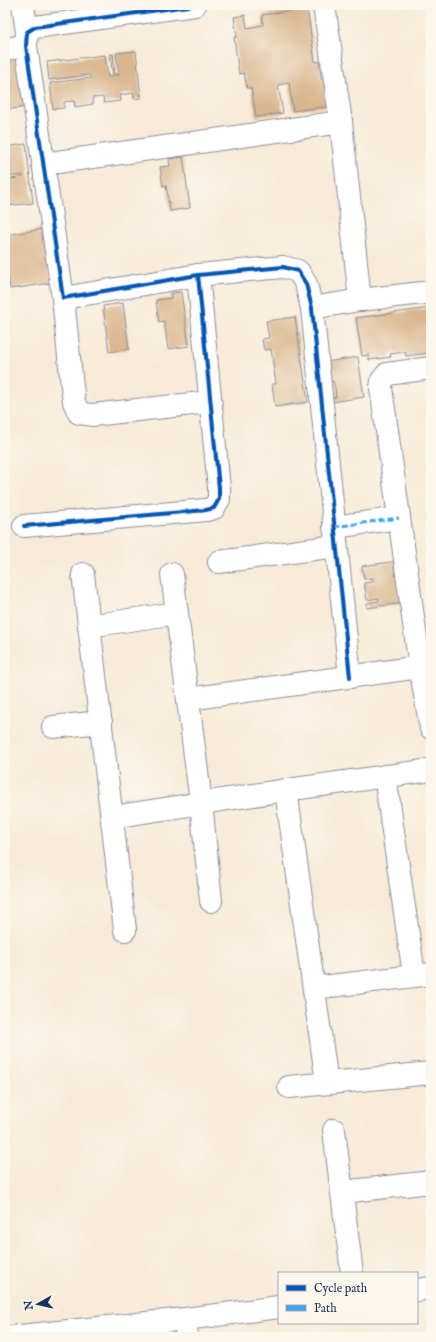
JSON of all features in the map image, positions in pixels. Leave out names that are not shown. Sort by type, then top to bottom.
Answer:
[{"type":"street","points":[[23,5],[43,164],[63,298],[74,402],[79,413],[92,415],[210,402]]},
{"type":"street","points":[[5,49],[27,39],[35,27],[195,5]]},
{"type":"street","points":[[324,5],[341,122],[360,300]]},
{"type":"street","points":[[43,164],[341,122]]},
{"type":"street","points":[[63,298],[198,275],[283,267],[298,271],[306,284],[312,308],[350,677]]},
{"type":"street","points":[[24,526],[206,510],[214,508],[219,499],[219,488],[198,275]]},
{"type":"street","points":[[312,308],[360,300],[431,292]]},
{"type":"street","points":[[431,368],[387,374],[382,380],[381,388],[420,667],[431,728]]},
{"type":"street","points":[[219,562],[335,536],[399,518]]},
{"type":"street","points":[[83,574],[125,930]]},
{"type":"street","points":[[172,574],[201,803],[211,900]]},
{"type":"street","points":[[90,626],[177,613]]},
{"type":"street","points":[[188,700],[420,667]]},
{"type":"street","points":[[53,727],[101,722]]},
{"type":"street","points":[[112,817],[286,790],[431,770]]},
{"type":"street","points":[[314,988],[423,974],[385,776]]},
{"type":"street","points":[[286,790],[327,1083]]},
{"type":"street","points":[[289,1087],[431,1073]]},
{"type":"street","points":[[334,1130],[352,1272]]},
{"type":"street","points":[[342,1192],[431,1182]]},
{"type":"street","points":[[418,1290],[431,1288]]},
{"type":"street","points":[[10,1337],[186,1328],[278,1307]]},
{"type":"building","points":[[307,8],[315,62],[319,61],[321,79],[327,78],[331,106],[293,111],[289,83],[278,85],[283,113],[256,117],[251,88],[247,88],[244,73],[239,74],[234,37],[237,37],[234,17],[245,15],[247,28],[263,25],[262,15]]},
{"type":"building","points":[[136,51],[141,98],[134,99],[133,93],[120,95],[121,101],[104,103],[103,97],[92,98],[93,104],[75,107],[74,101],[64,102],[64,108],[53,109],[50,83],[91,78],[90,75],[49,80],[47,62],[105,55],[108,77],[113,76],[110,54],[113,54],[115,75],[119,75],[116,53]]},
{"type":"building","points":[[19,57],[26,107],[5,110],[5,59]]},
{"type":"building","points":[[26,144],[33,203],[5,206],[5,180],[23,177],[23,175],[5,177],[5,147]]},
{"type":"building","points":[[183,157],[190,208],[170,211],[166,185],[163,186],[160,167],[170,166],[169,159]]},
{"type":"building","points":[[43,229],[51,283],[10,289],[5,257],[5,235]]},
{"type":"building","points":[[181,292],[189,346],[168,349],[164,321],[159,322],[156,300],[171,298],[171,293]]},
{"type":"building","points":[[123,303],[129,349],[109,352],[103,306]]},
{"type":"building","points":[[431,308],[431,349],[428,349],[428,353],[406,356],[405,352],[390,354],[391,357],[369,360],[369,355],[362,356],[356,318]]},
{"type":"building","points":[[295,317],[308,402],[275,407],[272,384],[276,384],[271,349],[264,350],[262,339],[269,338],[266,321]]},
{"type":"building","points":[[358,357],[364,397],[332,402],[331,398],[336,397],[335,388],[333,381],[329,382],[326,362]]},
{"type":"building","points":[[431,515],[431,536],[429,536],[426,516]]},
{"type":"building","points":[[398,561],[403,603],[367,608],[367,603],[379,601],[379,598],[367,600],[364,583],[373,582],[373,578],[364,579],[362,566]]},
{"type":"marked path","points":[[334,527],[399,518]]},
{"type":"cycle path","points":[[195,5],[35,27],[27,32],[26,46],[63,298],[198,275],[283,267],[298,271],[306,284],[312,308],[350,677]]},
{"type":"cycle path","points":[[24,526],[206,510],[214,508],[219,499],[219,488],[198,275]]}]
